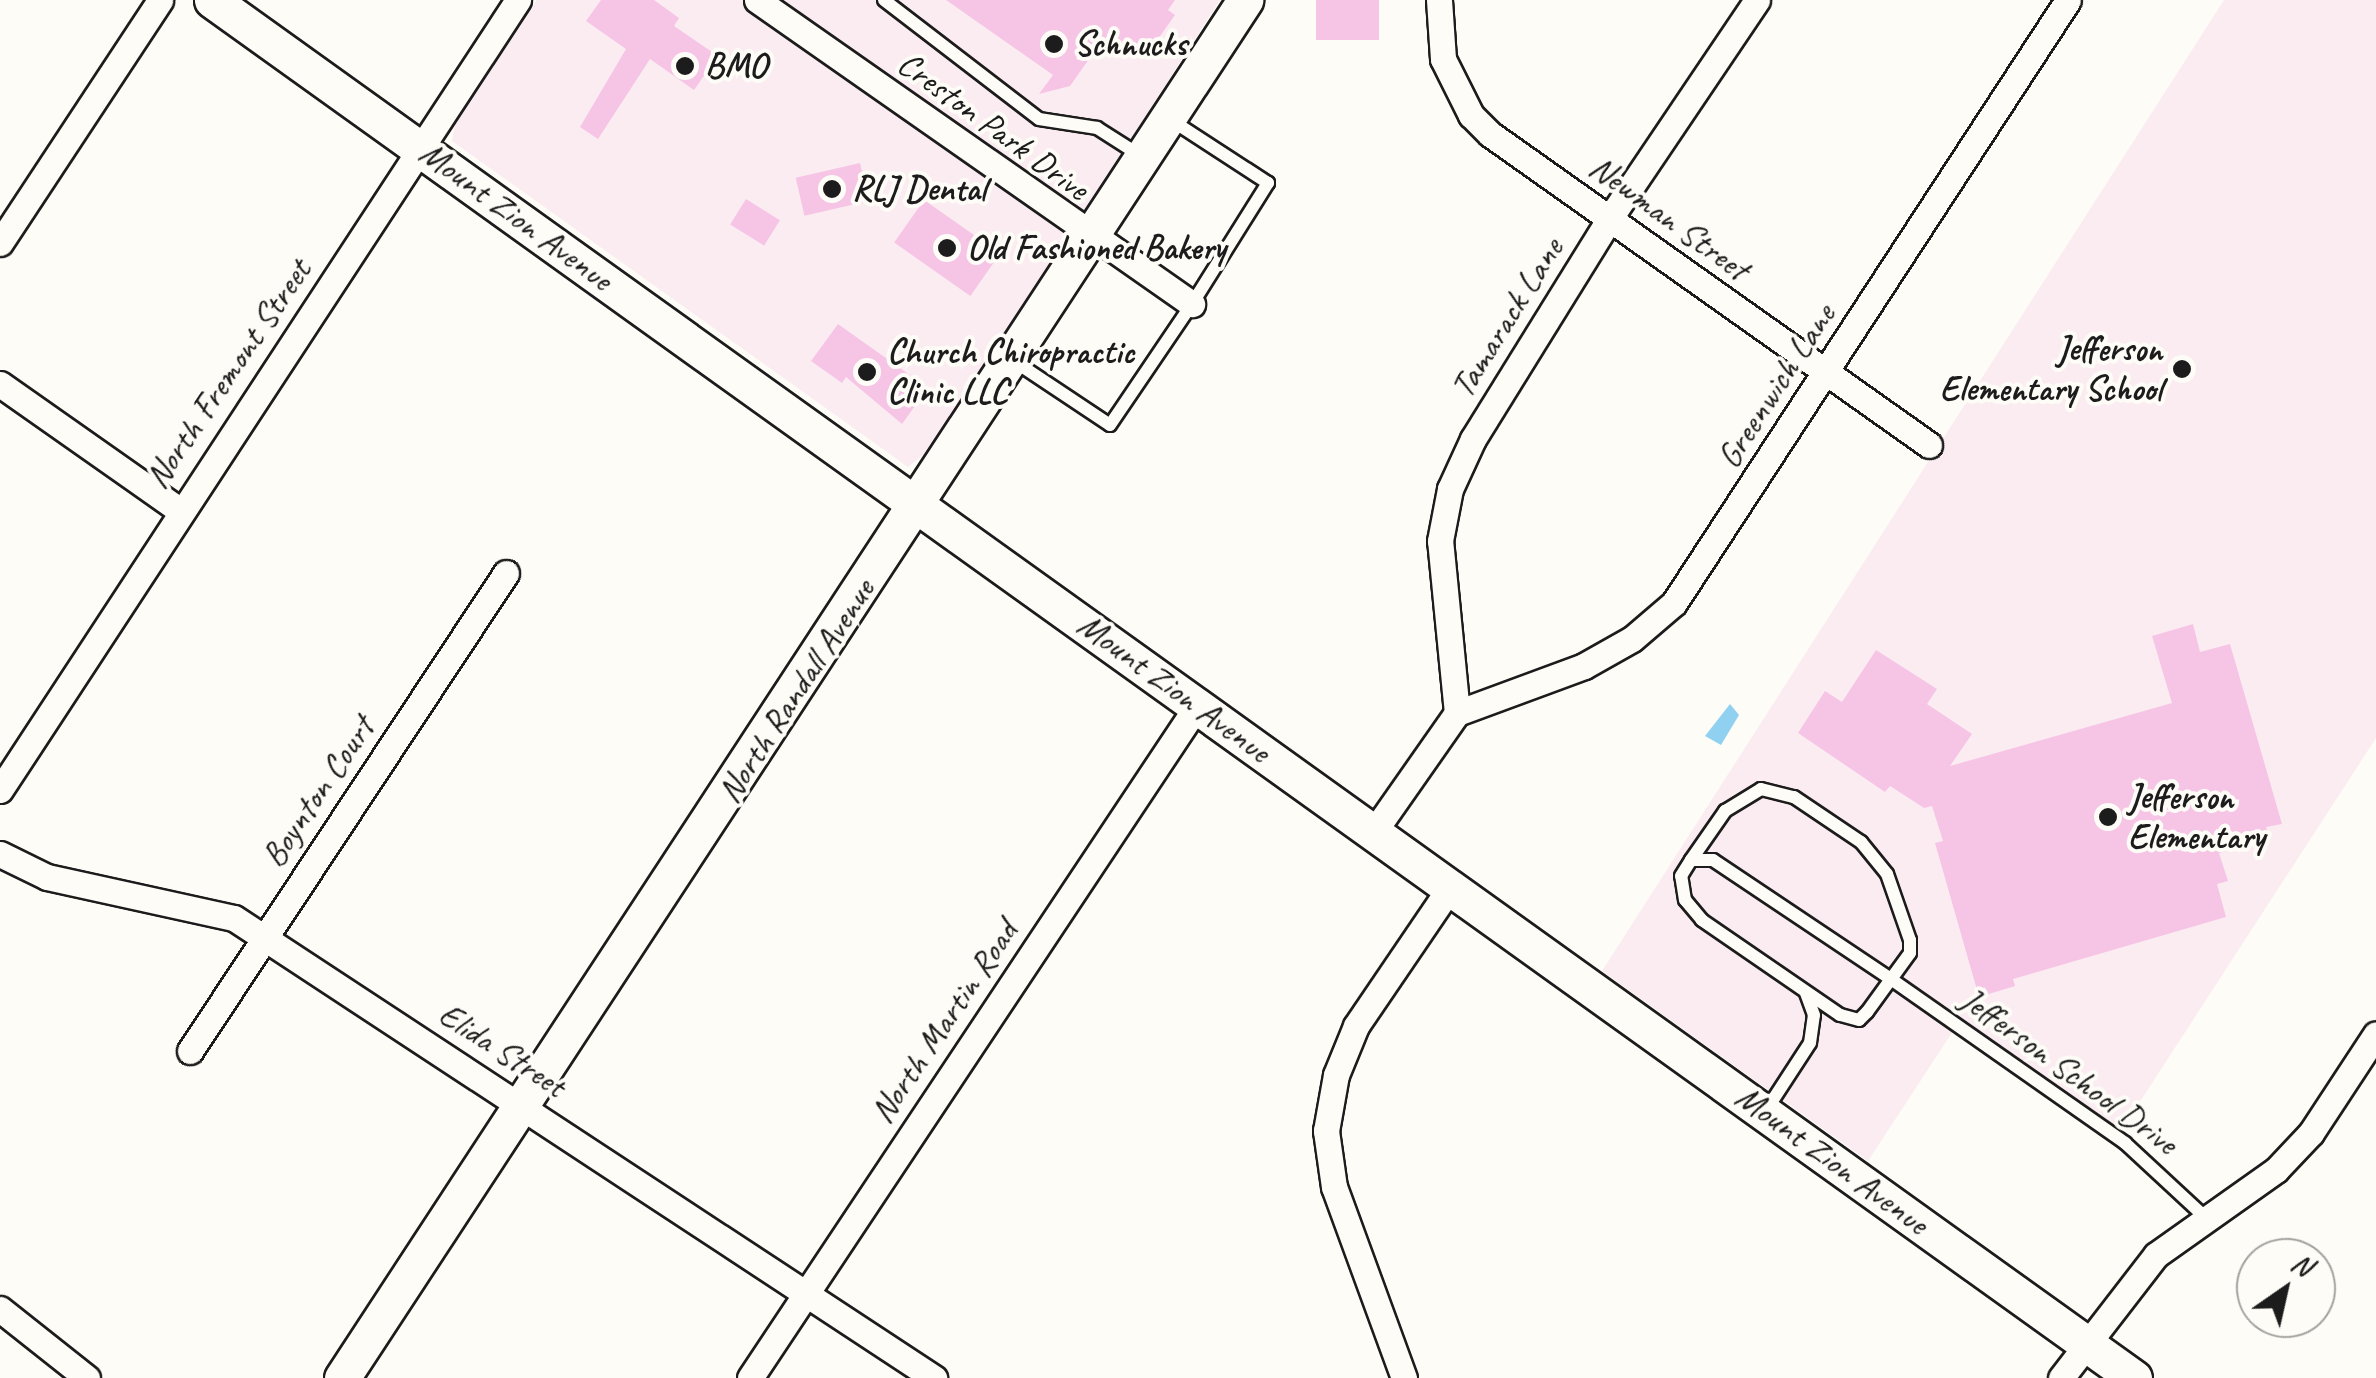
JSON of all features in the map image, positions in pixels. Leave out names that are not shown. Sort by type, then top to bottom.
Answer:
[{"type":"main road","name":"Mount Zion Avenue","points":[[212,0],[1375,830],[2134,1378]]},
{"type":"main road","name":"North Randall Avenue","points":[[342,1378],[919,504],[1245,0]]},
{"type":"street","points":[[0,243],[160,0]]},
{"type":"street","name":"North Fremont Street","points":[[0,790],[179,510],[518,0]]},
{"type":"street","name":"Creston Park Drive","points":[[758,0],[1090,238],[1192,304]]},
{"type":"street","name":"Newman Street","points":[[1439,0],[1443,59],[1471,116],[1929,446]]},
{"type":"street","name":"Tamarack Lane","points":[[1457,713],[1440,541],[1450,489],[1473,439],[1610,218],[1757,0]]},
{"type":"street","name":"Greenwich Lane","points":[[1457,713],[1584,666],[1632,640],[1674,604],[2068,0]]},
{"type":"street","points":[[0,384],[179,510]]},
{"type":"street","name":"Boynton Court","points":[[190,1050],[506,573]]},
{"type":"street","name":"North Martin Road","points":[[750,1378],[1198,706]]},
{"type":"street","points":[[1375,830],[1457,713]]},
{"type":"street","name":"Elida Street","points":[[0,854],[47,877],[234,918],[807,1289],[934,1378]]},
{"type":"street","points":[[1404,1378],[1334,1187],[1326,1131],[1336,1075],[1356,1026],[1451,886]]},
{"type":"street","points":[[2061,1378],[2156,1255],[2276,1170],[2299,1146],[2376,1034]]},
{"type":"street","points":[[0,1309],[87,1378]]},
{"type":"lane","points":[[884,0],[1038,119],[1097,128],[1142,158]]},
{"type":"lane","points":[[1012,360],[1110,425],[1192,304],[1268,183],[1168,118]]},
{"type":"lane","points":[[1778,789],[1794,797],[1862,842],[1882,866],[1910,940],[1910,952],[1891,979],[1859,1020],[1805,991],[1692,910],[1681,876],[1747,792],[1778,789]]},
{"type":"lane","name":"Jefferson School Drive","points":[[1690,860],[1713,860],[1891,979],[2124,1142],[2206,1218]]},
{"type":"lane","points":[[1765,1112],[1810,1043],[1814,1015],[1805,991]]},
{"type":"shaded area","points":[[537,0],[1220,0],[928,451],[908,467],[452,141],[455,125]]},
{"type":"shaded area","name":"Jefferson Elementary School","points":[[2224,0],[2376,0],[2376,738],[2119,1134],[1957,1025],[1868,1161],[1602,971]]},
{"type":"water","points":[[1730,704],[1739,715],[1721,745],[1705,736]]},
{"type":"building","name":"BMO","points":[[601,0],[654,0],[679,18],[674,26],[718,56],[694,90],[650,59],[598,139],[580,127],[626,49],[586,21]]},
{"type":"building","name":"Schnucks","points":[[946,0],[1175,0],[1168,10],[1175,15],[1146,56],[1137,50],[1134,59],[1104,38],[1070,86],[1039,94],[1053,75]]},
{"type":"building","points":[[1316,0],[1379,0],[1379,40],[1316,40]]},
{"type":"building","name":"RLJ Dental","points":[[860,163],[869,201],[804,216],[796,178]]},
{"type":"building","points":[[746,199],[780,220],[764,246],[730,224]]},
{"type":"building","name":"Old Fashioned Bakery","points":[[924,200],[1000,253],[970,296],[894,243]]},
{"type":"building","name":"Church Chiropractic Clinic LLC","points":[[838,324],[928,388],[902,424],[846,377],[842,383],[811,361]]},
{"type":"building","name":"Jefferson Elementary","points":[[2193,624],[2200,652],[2230,644],[2282,824],[2266,827],[2270,839],[2219,853],[2228,881],[2217,884],[2226,917],[2013,979],[2015,986],[1979,997],[1935,843],[1943,841],[1932,806],[1924,808],[1890,786],[1885,792],[1798,733],[1825,691],[1842,702],[1876,650],[1937,689],[1927,704],[1972,734],[1950,766],[2172,703],[2152,636]]},
{"type":"place","name":"Schnucks","points":[[1054,44]]},
{"type":"place","name":"BMO","points":[[685,66]]},
{"type":"place","name":"RLJ Dental","points":[[832,189]]},
{"type":"place","name":"Old Fashioned Bakery","points":[[947,248]]},
{"type":"place","name":"Jefferson Elementary School","points":[[2182,369]]},
{"type":"place","name":"Church Chiropractic Clinic LLC","points":[[867,372]]},
{"type":"place","name":"Jefferson Elementary","points":[[2108,817]]}]
